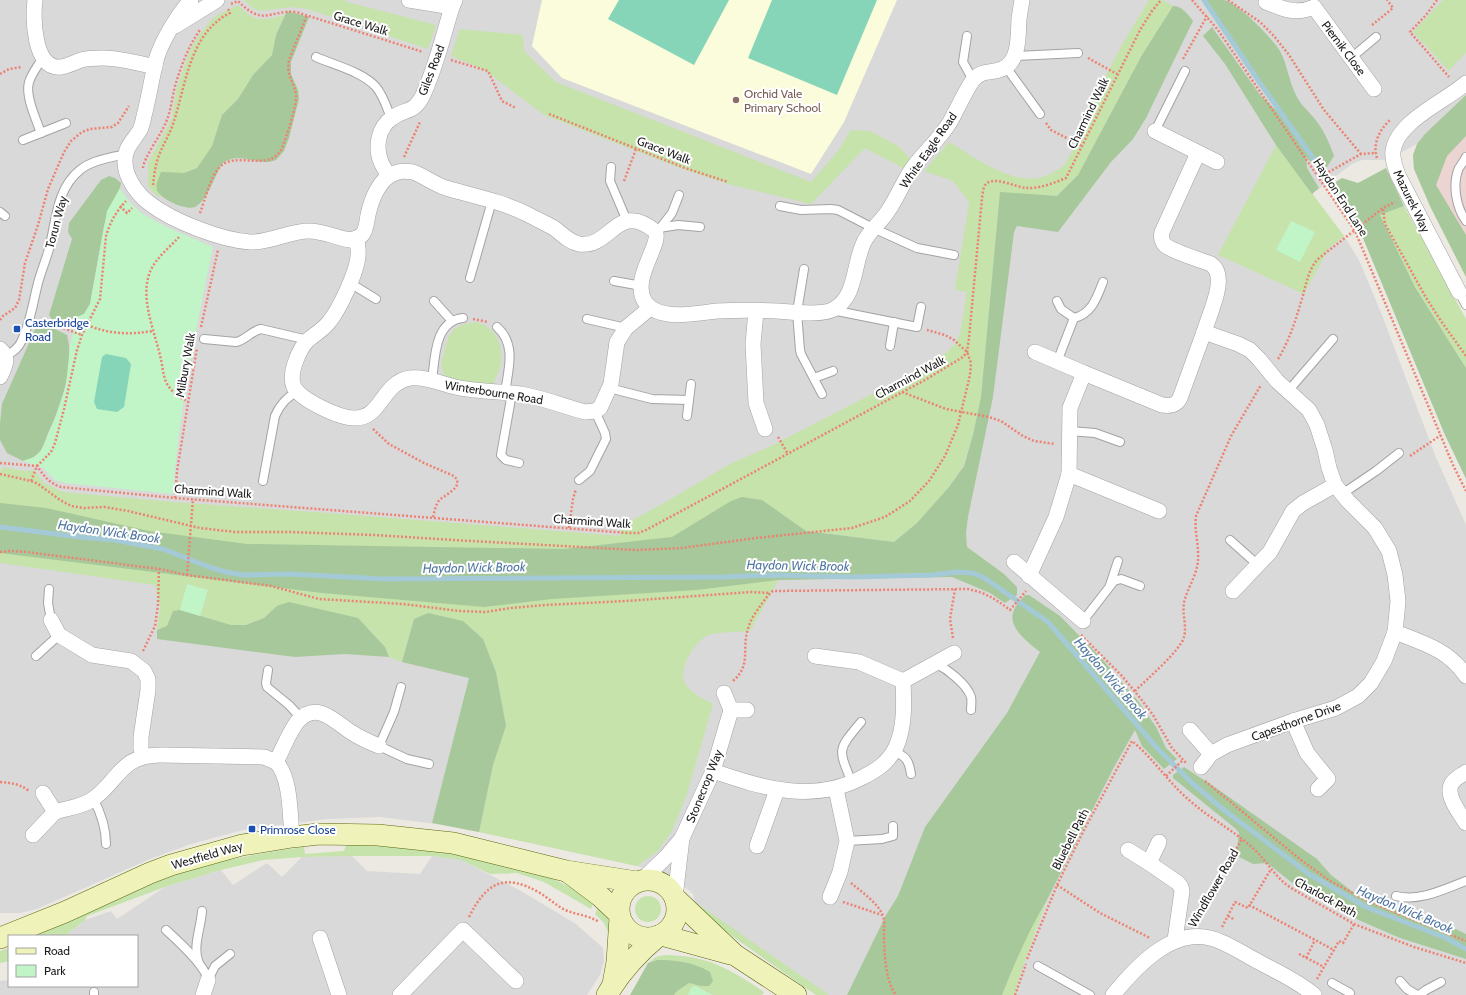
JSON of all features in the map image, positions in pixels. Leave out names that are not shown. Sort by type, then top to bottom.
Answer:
[{"type":"main road","name":"Westfield Way","points":[[0,938],[65,912],[150,872],[242,845],[292,836],[326,834],[378,834],[454,843],[566,870],[639,881],[648,880],[661,883],[671,891],[675,898],[735,955],[796,995]]},
{"type":"main road","name":"Westfield Way","points":[[566,870],[600,896],[614,919],[623,924],[632,933],[645,938],[659,936],[706,946],[735,955]]},
{"type":"main road","points":[[610,990],[617,962],[614,919],[625,891],[639,881]]},
{"type":"main road","points":[[610,990],[638,954],[670,928],[675,919],[677,909],[675,898]]},
{"type":"main road","name":"Westfield Way","points":[[0,923],[26,927]]},
{"type":"street","points":[[35,0],[34,21],[36,40],[41,55],[49,64],[61,67],[83,60],[103,58],[124,60],[155,67]]},
{"type":"street","points":[[191,0],[160,49],[142,124],[126,154],[125,164],[128,173],[139,193],[160,210],[193,226],[222,236],[251,242],[265,241],[295,232],[309,231],[343,239],[357,238],[364,232],[369,210],[381,183],[394,173],[413,172],[444,188],[492,201],[517,210],[553,228],[569,240],[581,244],[593,243],[600,240],[621,223],[627,221],[641,223],[657,228],[657,238],[644,270],[642,286],[643,298],[650,308],[664,314],[681,315],[730,311],[797,312],[832,310]]},
{"type":"street","points":[[409,0],[454,4]]},
{"type":"street","points":[[973,80],[981,73],[1002,70],[1010,62],[1022,0]]},
{"type":"street","name":"Piernik Close","points":[[1266,2],[1285,10],[1300,11],[1307,10],[1319,4],[1328,28],[1374,89]]},
{"type":"street","points":[[172,28],[221,3]]},
{"type":"street","name":"Giles Road","points":[[391,118],[416,106],[423,95],[438,56],[454,4]]},
{"type":"street","name":"White Eagle Road","points":[[832,310],[844,302],[847,297],[863,243],[873,228],[888,211],[911,170],[949,123],[973,80]]},
{"type":"street","name":"Mazurek Way","points":[[1462,298],[1456,274],[1398,174],[1394,162],[1393,152],[1397,139],[1408,126],[1466,83]]},
{"type":"street","points":[[389,176],[381,163],[378,143],[381,131],[391,118]]},
{"type":"street","points":[[1155,131],[1217,162]]},
{"type":"street","points":[[1035,352],[1162,405],[1172,405],[1178,402],[1204,332],[1218,289],[1219,279],[1217,270],[1211,264],[1175,251],[1167,246],[1161,236],[1198,153]]},
{"type":"street","points":[[357,238],[358,257],[350,283],[339,307],[329,323],[308,340],[299,352],[294,365],[292,381],[296,391],[330,412],[348,418],[361,418]]},
{"type":"street","points":[[595,412],[600,408],[609,388],[613,375],[617,342],[626,328],[650,308]]},
{"type":"street","points":[[756,311],[753,344],[756,403],[765,429]]},
{"type":"street","name":"Capesthorne Drive","points":[[1197,770],[1211,754],[1227,745],[1293,721],[1336,708],[1358,696],[1376,676],[1396,632],[1398,601],[1393,563],[1389,551],[1375,528],[1338,489],[1329,468],[1317,425],[1308,410],[1269,372],[1250,350],[1238,344],[1204,332]]},
{"type":"street","points":[[0,377],[6,364],[3,353]]},
{"type":"street","points":[[1029,582],[1056,517],[1069,474],[1070,408],[1084,373]]},
{"type":"street","name":"Winterbourne Road","points":[[361,418],[373,412],[384,396],[398,382],[411,378],[477,391],[533,396],[585,412],[595,412]]},
{"type":"street","points":[[1069,474],[1159,511]]},
{"type":"street","points":[[1233,591],[1270,552],[1294,511],[1303,503],[1338,489]]},
{"type":"street","points":[[1014,562],[1029,582],[1081,627]]},
{"type":"street","points":[[51,620],[59,635],[92,655],[125,659],[137,664],[144,670],[148,679],[148,690],[141,737],[141,749],[143,756]]},
{"type":"street","points":[[1396,632],[1439,650],[1451,657],[1466,676]]},
{"type":"street","points":[[903,681],[935,662],[954,653]]},
{"type":"street","points":[[815,656],[859,662],[903,681]]},
{"type":"street","points":[[713,771],[777,790],[808,792],[836,789],[852,783],[880,767],[893,752],[902,726],[903,681]]},
{"type":"street","points":[[724,693],[731,710],[747,710]]},
{"type":"street","name":"Stonecrop Way","points":[[675,898],[682,838],[713,771],[731,710]]},
{"type":"street","points":[[276,762],[295,725],[301,718],[314,713],[330,716],[357,736],[379,746]]},
{"type":"street","points":[[1293,721],[1307,753],[1328,779],[1318,789]]},
{"type":"street","points":[[1190,730],[1211,754]]},
{"type":"street","points":[[33,835],[55,812],[81,806],[93,798],[125,766],[143,756],[161,755],[264,757],[276,762],[280,766],[284,775],[288,790],[292,836]]},
{"type":"street","points":[[1466,772],[1454,780],[1451,784],[1450,790],[1454,804],[1466,823]]},
{"type":"street","points":[[832,897],[840,872],[847,841],[836,789]]},
{"type":"street","points":[[757,846],[777,790]]},
{"type":"street","points":[[43,793],[55,812]]},
{"type":"street","name":"Stonecrop Way","points":[[639,881],[682,838]]},
{"type":"street","points":[[1148,863],[1159,842]]},
{"type":"street","name":"Windflower Road","points":[[1128,850],[1178,883],[1181,887],[1175,941],[1201,936],[1226,944],[1312,993]]},
{"type":"street","points":[[400,995],[463,930],[516,981]]},
{"type":"street","points":[[320,938],[339,995]]},
{"type":"street","points":[[1113,995],[1133,972],[1175,941]]},
{"type":"street","points":[[203,995],[208,980]]},
{"type":"lane","points":[[967,36],[963,62],[973,80]]},
{"type":"lane","points":[[1351,58],[1376,37]]},
{"type":"lane","points":[[1040,114],[1010,62],[1078,53]]},
{"type":"lane","points":[[41,55],[28,84],[29,98],[41,133]]},
{"type":"lane","points":[[316,57],[355,73],[372,83],[379,92],[391,118]]},
{"type":"lane","points":[[1155,131],[1185,71]]},
{"type":"lane","points":[[23,140],[66,123]]},
{"type":"lane","name":"Torun Way","points":[[3,353],[18,348],[21,343],[50,246],[58,205],[64,190],[75,175],[87,165],[126,154]]},
{"type":"lane","points":[[1466,158],[1459,169],[1456,186],[1457,200],[1466,221]]},
{"type":"lane","points":[[611,167],[610,181],[618,196],[627,221]]},
{"type":"lane","points":[[657,228],[672,213],[679,195]]},
{"type":"lane","points":[[470,278],[492,201]]},
{"type":"lane","points":[[780,206],[801,210],[831,208],[917,248],[954,255]]},
{"type":"lane","points":[[657,228],[678,225],[700,227]]},
{"type":"lane","points":[[804,269],[797,312],[801,354],[822,394]]},
{"type":"lane","points":[[614,281],[642,286]]},
{"type":"lane","points":[[1057,301],[1061,309],[1074,318],[1080,317],[1091,307],[1103,282]]},
{"type":"lane","points":[[350,283],[376,299]]},
{"type":"lane","points":[[434,301],[452,321]]},
{"type":"lane","points":[[832,310],[917,327],[921,307]]},
{"type":"lane","points":[[432,381],[438,339],[441,332],[455,319],[463,318]]},
{"type":"lane","points":[[1057,362],[1074,318]]},
{"type":"lane","points":[[587,319],[626,328]]},
{"type":"lane","points":[[890,346],[894,322]]},
{"type":"lane","points":[[497,327],[506,339],[510,350],[509,393],[501,455],[506,460],[519,463]]},
{"type":"lane","points":[[201,341],[236,342],[241,341],[255,330],[261,329],[308,340]]},
{"type":"lane","points":[[1289,390],[1333,339]]},
{"type":"lane","points":[[814,378],[833,370]]},
{"type":"lane","points":[[687,416],[691,384]]},
{"type":"lane","points":[[609,388],[652,399],[689,400]]},
{"type":"lane","points":[[262,481],[275,416],[279,406],[296,391]]},
{"type":"lane","points":[[579,480],[590,471],[606,439],[605,433],[595,412]]},
{"type":"lane","points":[[1069,430],[1095,433],[1120,442]]},
{"type":"lane","points":[[1338,489],[1376,471],[1399,453]]},
{"type":"lane","points":[[1230,540],[1258,565]]},
{"type":"lane","points":[[1110,586],[1118,561]]},
{"type":"lane","points":[[1081,627],[1114,581],[1121,579],[1140,586]]},
{"type":"lane","points":[[48,589],[48,603],[51,620]]},
{"type":"lane","points":[[36,656],[59,635]]},
{"type":"lane","points":[[935,662],[966,688],[972,698],[971,710]]},
{"type":"lane","points":[[268,670],[266,683],[267,687],[289,705],[301,718]]},
{"type":"lane","points":[[400,687],[394,712],[379,746],[407,759],[429,764]]},
{"type":"lane","points":[[852,783],[841,751],[842,745],[861,722]]},
{"type":"lane","points":[[893,752],[900,754],[909,762],[911,774]]},
{"type":"lane","points":[[93,798],[104,822],[106,844]]},
{"type":"lane","points":[[847,841],[882,840],[893,836],[894,826]]},
{"type":"lane","points":[[1396,896],[1406,899],[1414,898],[1466,881]]},
{"type":"lane","points":[[200,965],[196,955],[196,949],[202,911]]},
{"type":"lane","points":[[166,930],[200,965],[207,974],[208,980]]},
{"type":"lane","points":[[208,980],[216,966],[230,954]]},
{"type":"lane","points":[[1038,966],[1090,995]]},
{"type":"lane","points":[[1400,981],[1407,989],[1418,995],[1441,982]]},
{"type":"lane","points":[[1332,983],[1350,993],[1349,995]]},
{"type":"path","name":"Charmind Walk","points":[[37,466],[47,479],[53,484],[61,487],[175,498],[628,533],[646,530],[959,360],[966,352],[969,338],[982,198],[985,185],[988,182],[994,181],[1025,188],[1034,188],[1061,181],[1066,178],[1140,30],[1161,0]]},
{"type":"path","name":"Haydon End Lane","points":[[1192,0],[1218,30],[1355,231],[1466,491]]},
{"type":"path","points":[[1228,0],[1260,22],[1274,36],[1296,66],[1324,110],[1360,154]]},
{"type":"path","points":[[1438,0],[1410,32],[1451,79]]},
{"type":"path","name":"Grace Walk","points":[[221,3],[238,1],[246,10],[260,16],[290,12],[307,15],[488,71],[502,101],[516,108]]},
{"type":"path","points":[[139,193],[152,185],[158,158],[173,125],[180,96],[193,56],[208,29],[215,22],[230,13],[221,3]]},
{"type":"path","points":[[188,401],[177,395],[166,382],[163,374],[161,360],[152,331],[147,291],[150,273],[154,265],[193,226],[218,168],[223,164],[238,161],[271,160],[276,157],[282,148],[295,107],[296,95],[289,75],[289,60],[307,15]]},
{"type":"path","points":[[31,481],[37,466],[51,452],[55,443],[77,350],[82,335],[100,299],[106,236],[109,226],[112,218],[120,206],[128,213],[146,178],[143,172],[144,161],[163,130],[167,120],[175,85],[185,56],[200,29]]},
{"type":"path","points":[[1078,53],[1117,74]]},
{"type":"path","points":[[0,74],[9,69],[26,67],[41,55]]},
{"type":"path","name":"Grace Walk","points":[[550,114],[636,149],[728,182]]},
{"type":"path","points":[[1040,114],[1051,130],[1082,146]]},
{"type":"path","points":[[618,196],[636,149]]},
{"type":"path","points":[[1318,178],[1360,154],[1375,153]]},
{"type":"path","points":[[1135,691],[1171,655],[1181,644],[1184,638],[1184,604],[1198,566],[1199,558],[1195,523],[1196,516],[1231,436],[1254,400],[1269,372],[1278,360],[1288,341],[1298,314],[1308,274],[1312,266],[1318,259],[1383,208],[1398,201]]},
{"type":"path","points":[[1383,208],[1385,224],[1425,296],[1466,356]]},
{"type":"path","name":"Milbury Walk","points":[[200,330],[216,254],[222,236]]},
{"type":"path","points":[[29,316],[82,335]]},
{"type":"path","points":[[463,318],[488,321],[497,327]]},
{"type":"path","points":[[87,325],[110,332],[126,334],[152,331]]},
{"type":"path","points":[[0,474],[38,484],[71,506],[84,508],[104,507],[128,511],[192,527],[235,532],[374,535],[636,550],[682,548],[756,538],[852,528],[885,517],[910,501],[929,481],[945,456],[958,425],[970,375],[970,363],[966,352],[954,340],[945,335],[917,327]]},
{"type":"path","name":"Milbury Walk","points":[[175,498],[177,471],[188,401],[201,341]]},
{"type":"path","points":[[902,392],[946,409],[990,417],[1001,421],[1023,436],[1034,441],[1045,444],[1069,446]]},
{"type":"path","points":[[361,418],[389,444],[424,463],[457,478],[453,491],[441,498],[438,502],[433,518]]},
{"type":"path","points":[[0,463],[37,466]]},
{"type":"path","points":[[569,528],[573,499],[579,480]]},
{"type":"path","points":[[187,575],[192,527],[193,499]]},
{"type":"path","points":[[0,552],[27,552],[159,569],[187,575],[271,586],[319,599],[403,604],[460,611],[485,612],[546,604],[626,601],[770,592],[779,590],[955,589],[980,592],[991,596],[1010,610],[1029,582]]},
{"type":"path","points":[[137,664],[155,626],[158,604],[159,569]]},
{"type":"path","points":[[954,653],[950,619],[955,589]]},
{"type":"path","points":[[724,693],[743,670],[746,657],[747,630],[755,614],[770,592]]},
{"type":"path","points":[[1081,627],[1135,691],[1153,715],[1172,748],[1183,760],[1197,770],[1301,860],[1330,881],[1370,902],[1466,941]]},
{"type":"path","name":"Bluebell Path","points":[[1015,995],[1038,931],[1057,885],[1083,832],[1132,741],[1166,776]]},
{"type":"path","points":[[1166,776],[1183,760]]},
{"type":"path","name":"Charlock Path","points":[[1166,776],[1191,802],[1256,851],[1284,883],[1291,888],[1354,924],[1414,947],[1466,963]]},
{"type":"path","points":[[0,782],[23,786],[34,796],[43,793]]},
{"type":"path","name":"Windflower Road","points":[[1175,941],[1242,839]]},
{"type":"path","points":[[1250,906],[1271,869]]},
{"type":"path","points":[[840,872],[874,904],[883,916],[885,923],[884,932],[887,971],[890,983],[896,995]]},
{"type":"path","points":[[463,930],[481,897],[496,884],[509,882],[531,888],[565,910],[591,917],[614,919]]},
{"type":"path","points":[[1057,885],[1100,913],[1136,932],[1175,941]]},
{"type":"path","points":[[832,897],[883,916]]},
{"type":"path","points":[[1214,940],[1235,902],[1248,908],[1250,906],[1334,950]]},
{"type":"path","points":[[1228,916],[1235,920]]},
{"type":"path","points":[[1312,993],[1339,941],[1343,943],[1354,924]]},
{"type":"path","points":[[1306,958],[1315,940]]},
{"type":"path","points":[[1299,954],[1324,968]]},
{"type":"shaded area","points":[[0,0],[1466,0],[1466,95],[1417,144],[1387,160],[1362,160],[1352,164],[1312,194],[1344,236],[1359,260],[1382,315],[1435,455],[1466,525],[1466,995],[816,995],[736,939],[696,908],[693,894],[690,891],[670,879],[658,874],[637,866],[445,825],[380,817],[327,819],[243,830],[191,844],[150,859],[37,909],[20,913],[0,913]]},
{"type":"shaded area","name":"Orchid Vale Primary School","points":[[542,0],[897,0],[844,122],[811,174],[562,78],[532,46]]},
{"type":"shaded area","points":[[1202,0],[1224,0],[1238,8],[1255,22],[1280,51],[1297,97],[1321,127],[1334,156],[1327,167],[1315,166],[1306,157],[1307,168],[1319,188],[1312,194],[1276,145],[1225,64],[1203,36],[1212,27],[1260,95],[1277,111],[1238,51]]},
{"type":"shaded area","points":[[1173,6],[1182,9],[1193,21],[1146,118],[1133,139],[1111,162],[1058,232],[1017,226],[1014,232],[993,397],[966,533],[967,547],[1004,574],[1017,587],[1017,595],[1005,603],[990,593],[952,577],[778,580],[696,590],[552,599],[484,607],[322,593],[0,553],[0,503],[46,508],[149,531],[247,544],[564,549],[672,537],[731,501],[742,497],[762,500],[806,531],[894,542],[917,523],[949,487],[964,466],[973,435],[981,397],[1000,192],[1057,196],[1078,175],[1142,55]]},
{"type":"shaded area","points":[[287,11],[309,17],[291,62],[291,74],[298,90],[299,99],[289,138],[284,151],[276,160],[269,162],[237,158],[226,161],[221,165],[203,200],[195,207],[191,208],[180,206],[163,197],[157,190],[157,183],[161,172],[184,173],[197,168],[212,146],[222,115],[238,99],[253,75],[272,55],[276,35]]},
{"type":"shaded area","points":[[1466,95],[1466,277],[1430,206],[1414,169],[1413,155],[1425,134]]},
{"type":"shaded area","points":[[1466,95],[1466,136],[1447,156],[1436,185],[1466,235],[1466,277],[1430,206],[1414,169],[1413,155],[1417,144],[1425,134]]},
{"type":"shaded area","points":[[1386,168],[1404,206],[1380,215],[1415,287],[1466,368],[1466,479],[1445,435],[1360,231],[1329,186],[1342,178],[1358,183]]},
{"type":"shaded area","points":[[109,176],[115,178],[121,183],[104,226],[90,304],[84,314],[77,317],[72,323],[52,320],[49,315],[72,239],[68,232],[69,223],[101,180]]},
{"type":"shaded area","points":[[37,325],[49,326],[67,335],[69,346],[68,372],[58,411],[42,448],[35,456],[23,461],[7,453],[0,440],[2,404]]},
{"type":"shaded area","points":[[1025,595],[1029,595],[1060,616],[1103,660],[1138,701],[1156,727],[1166,748],[1177,759],[1164,769],[1142,746],[1135,730],[1113,769],[1040,911],[1017,958],[1002,995],[847,995],[886,915],[898,896],[925,827],[1007,713],[1040,652],[1020,634],[1013,622],[1012,616],[1014,610]]},
{"type":"shaded area","points":[[289,602],[358,618],[385,647],[389,657],[345,654],[295,657],[157,639],[157,630],[167,626],[173,611],[180,610],[231,625],[246,625],[264,618],[277,606]]},
{"type":"shaded area","points":[[428,613],[463,621],[483,639],[496,672],[506,726],[493,765],[479,832],[432,823],[469,678],[402,662],[414,619]]},
{"type":"shaded area","points":[[1184,767],[1317,859],[1331,875],[1353,892],[1396,910],[1441,922],[1466,934],[1466,959],[1400,938],[1354,918],[1295,885],[1267,863],[1253,864],[1237,856],[1239,833],[1236,829],[1173,778],[1173,775]]},
{"type":"shaded area","points":[[352,856],[367,871],[420,874],[432,856],[461,860],[521,891],[576,924],[603,948],[604,961],[600,975],[587,995],[0,995],[0,981],[8,980],[8,987],[138,987],[138,935],[66,935],[85,920],[111,911],[117,919],[165,887],[221,870],[233,885],[267,863],[282,877],[302,857]]},
{"type":"shaded area","points":[[657,960],[678,961],[697,966],[710,972],[713,981],[709,986],[700,986],[689,983],[674,995],[630,995],[648,963]]},
{"type":"green space","points":[[244,0],[343,0],[436,25],[428,49],[307,9],[292,7],[260,11],[254,9]]},
{"type":"green space","points":[[619,0],[729,0],[694,65],[608,19]]},
{"type":"green space","points":[[772,0],[877,0],[837,95],[748,58]]},
{"type":"green space","points":[[1149,0],[1163,0],[1173,6],[1142,55],[1078,175],[1057,196],[1000,193],[981,397],[973,435],[963,466],[949,487],[917,523],[894,542],[806,531],[750,631],[709,635],[699,642],[694,648],[686,661],[683,675],[684,681],[692,691],[713,704],[687,794],[672,831],[657,852],[637,866],[479,832],[493,765],[506,726],[496,672],[483,639],[463,621],[414,619],[402,662],[389,657],[385,647],[369,629],[277,606],[265,618],[246,625],[231,625],[200,616],[208,590],[187,584],[180,610],[173,611],[167,626],[157,630],[160,607],[155,585],[0,563],[0,472],[3,467],[25,471],[34,470],[44,483],[63,492],[174,502],[620,536],[620,527],[730,464],[771,446],[903,378],[947,352],[955,344],[960,334],[967,292],[955,290],[969,202],[953,181],[924,171],[949,142],[1000,172],[1015,176],[1029,179],[1042,177],[1062,167],[1068,159],[1075,144],[1071,142],[1124,41]]},
{"type":"green space","points":[[1443,0],[1466,0],[1466,52],[1449,71],[1413,32]]},
{"type":"green space","points":[[238,5],[255,18],[265,19],[285,15],[276,35],[272,55],[253,75],[238,99],[222,115],[212,146],[197,168],[184,173],[161,173],[157,190],[161,196],[159,197],[148,186],[148,163],[172,118],[176,91],[190,50],[199,35],[212,19]]},
{"type":"green space","points":[[460,29],[523,35],[524,51],[556,82],[811,182],[838,151],[851,130],[870,131],[898,146],[911,159],[903,168],[865,148],[811,204],[728,184],[683,169],[544,115],[483,69],[451,56]]},
{"type":"green space","points":[[1276,145],[1344,236],[1329,248],[1304,294],[1218,255]]},
{"type":"green space","points":[[120,188],[131,204],[148,217],[213,247],[194,339],[179,432],[173,494],[65,483],[55,480],[43,468],[23,461],[34,457],[41,451],[55,418],[66,386],[70,346],[77,317],[84,314],[90,304],[107,211]]},
{"type":"green space","points":[[1404,206],[1466,319],[1466,368],[1415,287],[1380,215]]},
{"type":"green space","points":[[1291,221],[1315,232],[1300,262],[1276,250]]},
{"type":"green space","points":[[476,322],[488,327],[499,341],[501,364],[493,385],[471,383],[445,377],[441,364],[448,338],[454,329],[464,324]]},
{"type":"green space","points":[[106,354],[126,358],[131,364],[124,407],[117,412],[97,409],[94,402],[102,357]]},
{"type":"green space","points":[[187,584],[208,590],[200,616],[180,610]]},
{"type":"green space","points":[[346,845],[380,846],[454,853],[549,877],[595,899],[591,909],[544,882],[517,873],[490,874],[461,860],[432,856],[302,857],[263,860],[221,870],[165,887],[87,916],[85,920],[66,935],[37,935],[128,892],[193,869],[237,858],[304,847],[305,854],[344,851]]},
{"type":"green space","points":[[679,891],[829,995],[816,995],[701,914]]},
{"type":"green space","points":[[648,896],[657,900],[661,909],[657,918],[648,922],[639,918],[635,909],[639,900]]},
{"type":"green space","points":[[1047,900],[1014,995],[1002,995],[1023,946]]},
{"type":"green space","points":[[601,901],[609,921],[609,935],[604,923],[595,914]]},
{"type":"green space","points":[[8,948],[8,961],[0,963],[0,951]]},
{"type":"green space","points":[[664,955],[693,958],[717,965],[729,970],[764,992],[762,995],[712,995],[695,986],[692,987],[688,995],[674,995],[689,983],[700,986],[657,960],[648,963],[656,957]]},
{"type":"green space","points":[[695,986],[712,995],[688,995],[692,987]]},
{"type":"waterway","points":[[1204,0],[1320,168]]},
{"type":"waterway","points":[[1330,181],[1354,220]]},
{"type":"waterway","name":"Haydon Wick Brook","points":[[0,527],[115,540],[163,549],[209,567],[243,575],[289,574],[385,579],[724,577],[773,575],[853,577],[932,575],[957,572],[972,573],[983,577],[1048,622],[1157,748],[1192,783],[1224,810],[1309,874],[1366,907],[1446,938],[1466,949]]},
{"type":"place","name":"Orchid Vale Primary School","points":[[736,100]]},
{"type":"place","name":"Casterbridge Road","points":[[17,329]]},
{"type":"place","name":"Primrose Close","points":[[252,829]]}]
